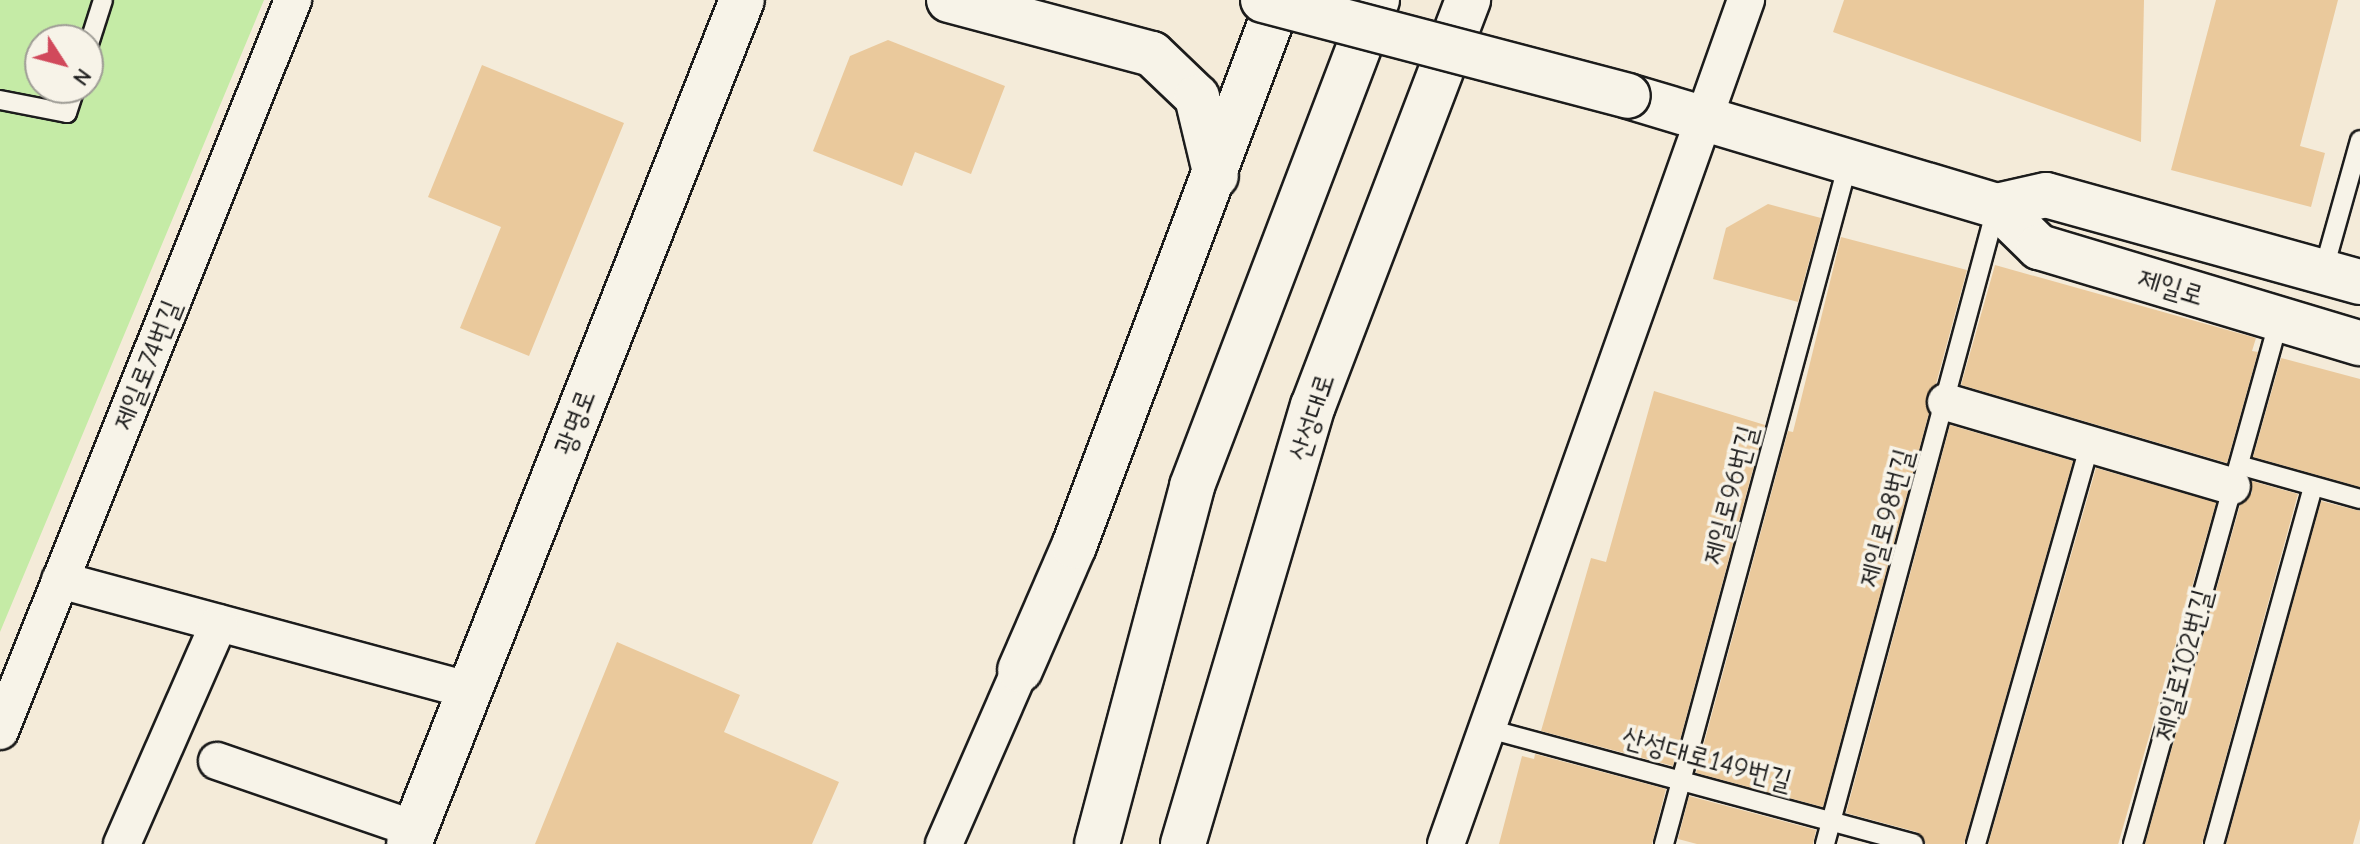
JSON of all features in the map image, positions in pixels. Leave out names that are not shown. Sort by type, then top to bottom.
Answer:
[{"type":"main road","name":"광명로","points":[[412,837],[742,0]]},
{"type":"main road","points":[[949,0],[1152,54],[1197,97],[1216,176]]},
{"type":"main road","name":"제일로","points":[[1263,0],[1628,96],[1997,206],[2039,247],[2360,343]]},
{"type":"main road","points":[[1020,670],[1074,546],[1216,176],[1279,0]]},
{"type":"main road","points":[[1097,844],[1192,486],[1377,0]]},
{"type":"main road","name":"산성대로","points":[[1183,844],[1313,406],[1468,0]]},
{"type":"main road","name":"제일로","points":[[1997,206],[2046,195],[2342,277]]},
{"type":"street","name":"제일로74번길","points":[[0,731],[293,0]]},
{"type":"street","points":[[1446,844],[1700,118],[1746,0]]},
{"type":"street","points":[[1946,402],[2089,447],[2236,476]]},
{"type":"street","points":[[60,580],[470,691]]},
{"type":"street","points":[[122,844],[219,623]]},
{"type":"street","points":[[944,844],[1020,670]]},
{"type":"street","points":[[217,761],[412,837]]},
{"type":"lane","points":[[95,24],[103,0]]},
{"type":"lane","points":[[0,100],[67,113],[70,104]]},
{"type":"lane","points":[[2342,277],[2360,140]]},
{"type":"lane","name":"제일로96번길","points":[[1664,844],[1849,160]]},
{"type":"lane","name":"제일로98번길","points":[[1825,844],[1997,206]]},
{"type":"lane","name":"제일로102번길","points":[[2133,844],[2279,320]]},
{"type":"lane","points":[[1976,844],[2089,447]]},
{"type":"lane","points":[[2236,476],[2313,486],[2360,499]]},
{"type":"lane","points":[[2214,844],[2313,486]]},
{"type":"lane","name":"산성대로149번길","points":[[1485,728],[1914,844]]},
{"type":"green space","points":[[0,0],[264,0],[0,632]]},
{"type":"building","points":[[1844,0],[2144,0],[2141,142],[1833,32]]},
{"type":"building","points":[[2216,0],[2338,0],[2300,146],[2325,153],[2311,207],[2171,170]]},
{"type":"building","points":[[888,40],[1005,86],[971,174],[915,152],[902,186],[813,151],[850,56]]},
{"type":"building","points":[[482,65],[624,123],[529,356],[460,328],[501,227],[428,197]]},
{"type":"building","points":[[1768,204],[1821,218],[1798,302],[1713,279],[1726,228]]},
{"type":"building","points":[[1841,237],[1967,270],[1936,384],[1926,397],[1929,413],[1823,807],[1696,773],[1788,431],[1793,432]]},
{"type":"building","points":[[1995,265],[2256,338],[2252,351],[2258,352],[2227,463],[1961,385]]},
{"type":"building","points":[[2281,358],[2360,379],[2360,487],[2253,457]]},
{"type":"building","points":[[1654,391],[1765,425],[1673,766],[1541,731],[1591,558],[1606,562]]},
{"type":"building","points":[[1950,425],[2073,461],[1964,844],[1926,844],[1917,832],[1846,813]]},
{"type":"building","points":[[2096,468],[2216,502],[2118,844],[1988,844]]},
{"type":"building","points":[[2252,481],[2298,494],[2202,844],[2145,844],[2240,505],[2252,493]]},
{"type":"building","points":[[2321,501],[2360,511],[2360,819],[2353,844],[2226,844]]},
{"type":"building","points":[[617,642],[740,695],[724,732],[839,782],[812,844],[535,844]]},
{"type":"building","points":[[1535,754],[1666,789],[1652,844],[1499,844],[1522,756],[1534,759]]},
{"type":"building","points":[[1689,796],[1816,830],[1813,844],[1697,844],[1678,839]]}]
